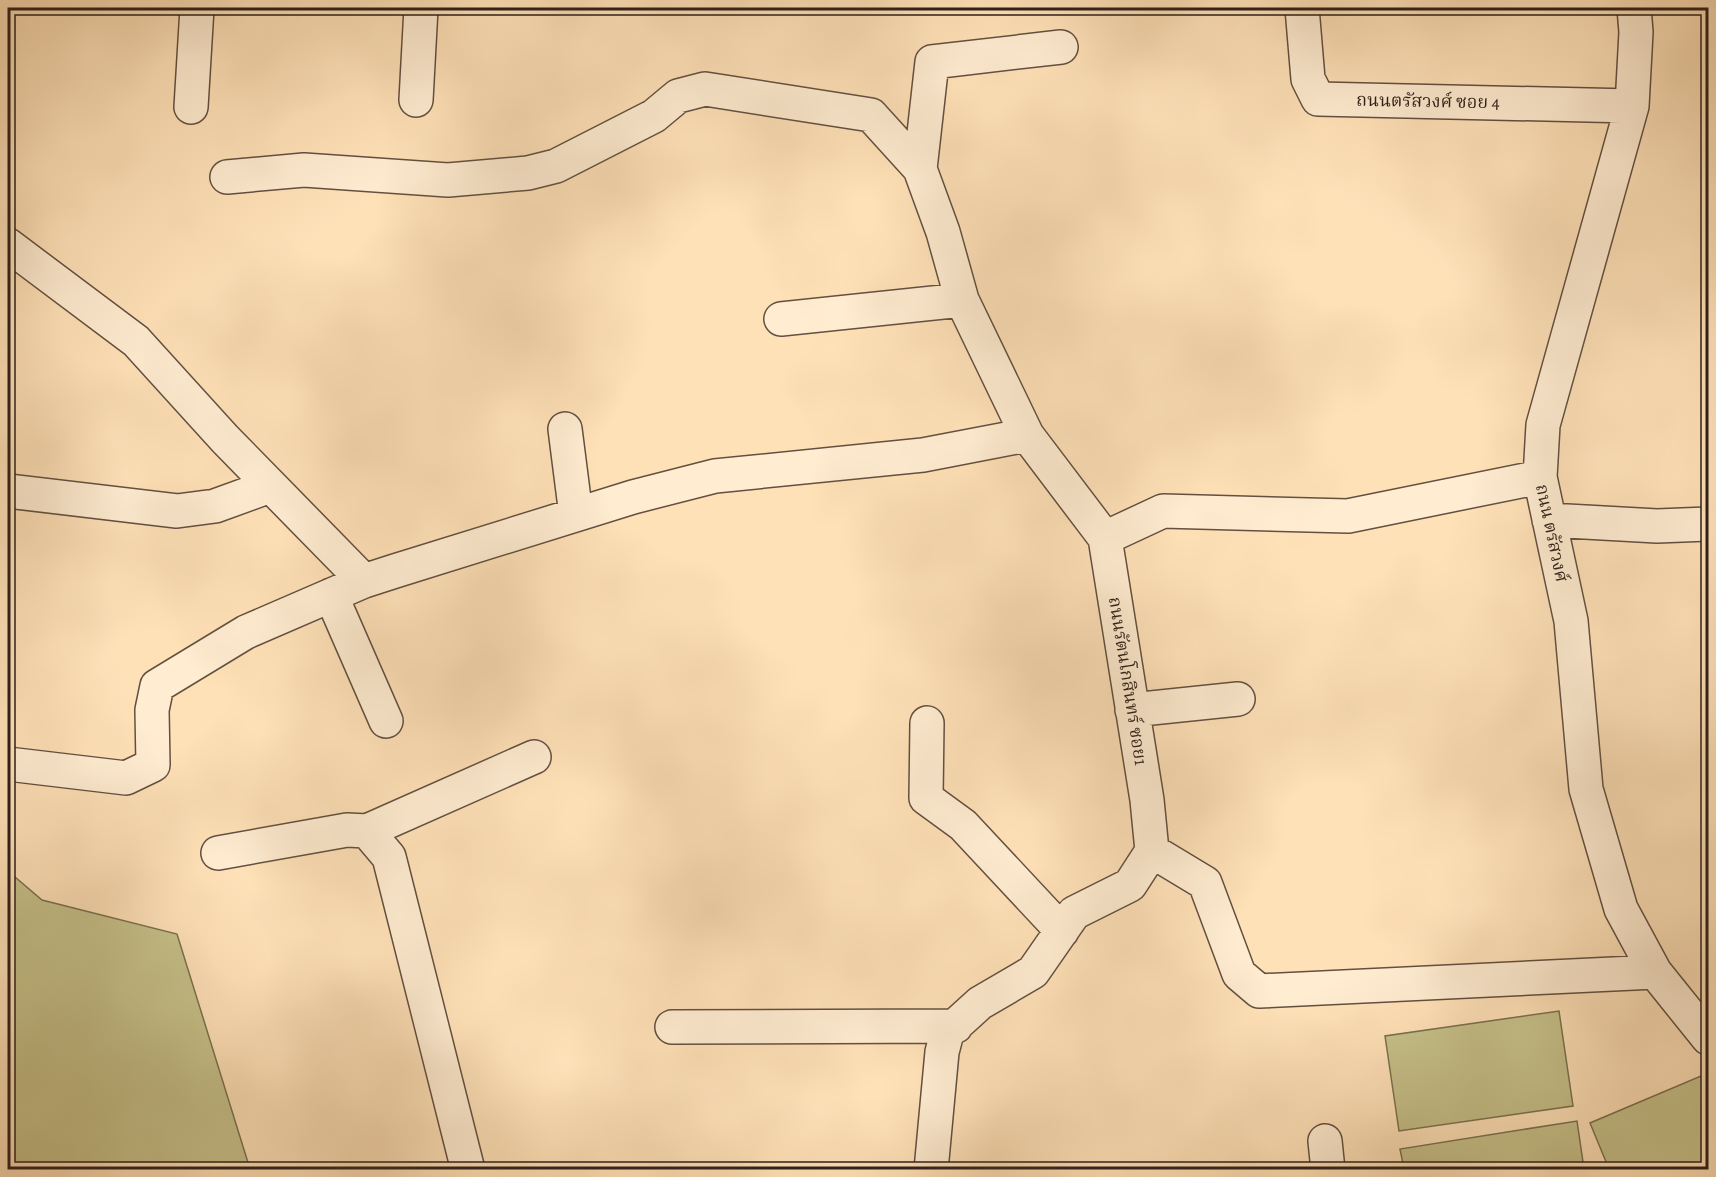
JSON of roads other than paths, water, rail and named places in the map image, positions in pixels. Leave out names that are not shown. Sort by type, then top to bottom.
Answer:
[{"type":"street","points":[[191,107],[197,8]]},
{"type":"street","points":[[416,100],[421,8]]},
{"type":"street","name":"ถนนตรัสวงศ์ ซอย 4","points":[[1302,8],[1308,79],[1318,99],[1632,106]]},
{"type":"street","name":"ถนน ตรัสวงศ์","points":[[1634,8],[1636,32],[1632,106],[1543,425],[1540,477],[1571,621],[1586,789],[1621,909],[1655,972],[1708,1038]]},
{"type":"street","points":[[920,169],[932,62],[1061,47]]},
{"type":"street","points":[[228,177],[304,171],[448,180],[528,173],[556,166],[654,116],[678,96],[705,89],[871,115],[920,169],[943,232],[962,300],[1027,435],[1105,538],[1163,511],[1348,516],[1540,477]]},
{"type":"street","points":[[8,245],[136,341],[225,439],[364,581]]},
{"type":"street","points":[[781,320],[962,300]]},
{"type":"street","points":[[565,429],[576,515]]},
{"type":"street","points":[[8,764],[126,778],[153,765],[152,710],[157,686],[246,632],[364,581],[633,497],[715,476],[923,455],[1027,435]]},
{"type":"street","points":[[8,491],[177,511],[215,506],[270,486]]},
{"type":"street","points":[[1549,520],[1657,526],[1708,524]]},
{"type":"street","name":"ถนนรัตนโกสินทร์ ซอย1","points":[[1105,538],[1147,800],[1152,850]]},
{"type":"street","points":[[331,595],[386,721]]},
{"type":"street","points":[[1132,710],[1238,699]]},
{"type":"street","points":[[927,723],[926,798],[963,825],[1062,930]]},
{"type":"street","points":[[218,853],[347,830],[367,831],[534,757]]},
{"type":"street","points":[[367,831],[389,857],[468,1170]]},
{"type":"street","points":[[931,1170],[942,1052],[948,1033],[980,1003],[1033,972],[1074,913],[1130,885],[1152,850],[1205,884],[1239,974],[1259,991],[1655,972]]},
{"type":"street","points":[[672,1027],[956,1026]]}]
